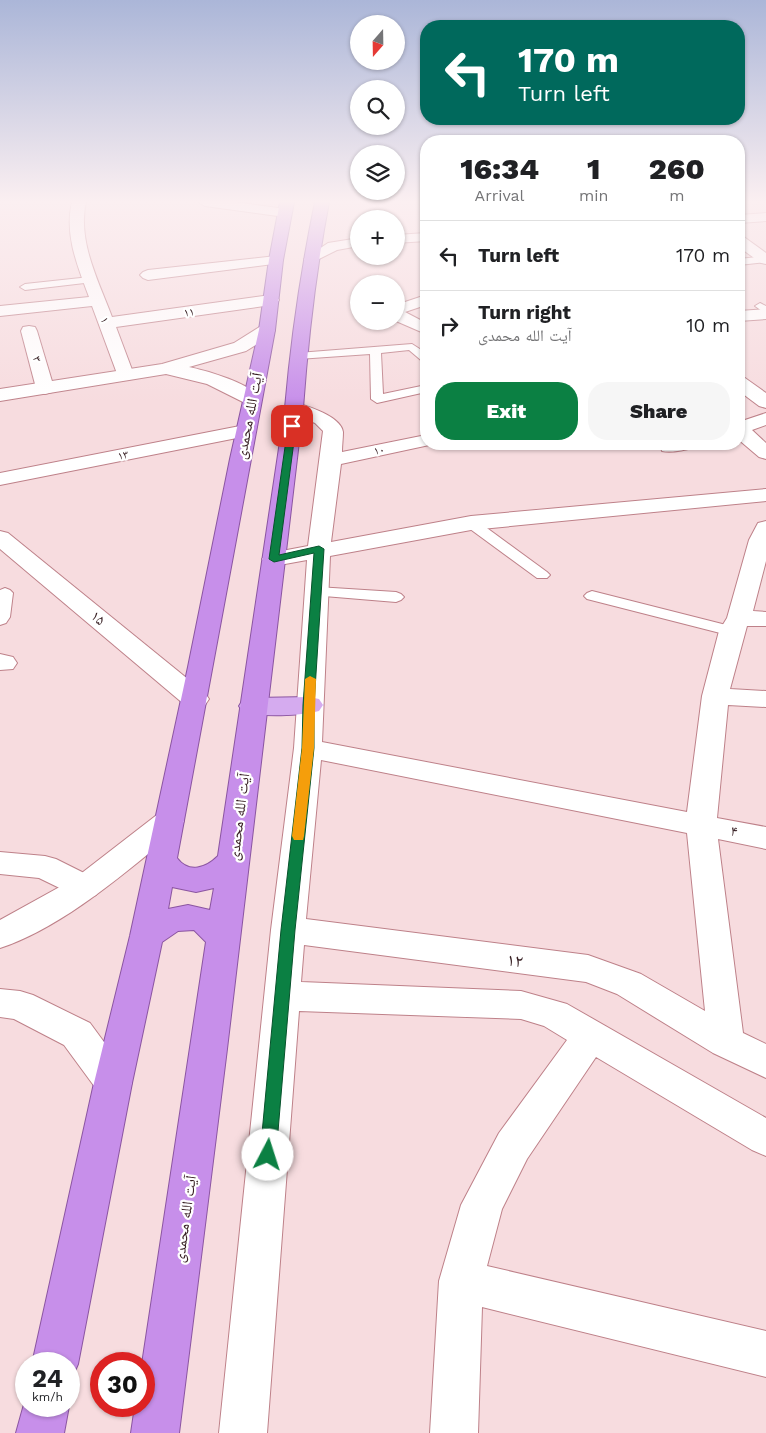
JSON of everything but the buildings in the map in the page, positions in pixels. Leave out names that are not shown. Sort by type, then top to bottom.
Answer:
[{"type":"highway","name":"آیت الله محمدی","points":[[57,1352],[113,1083],[147,936],[267,330],[275,269]]},
{"type":"highway","name":"آیت الله محمدی","points":[[155,1433],[209,1049],[294,408],[298,356],[310,269]]},
{"type":"highway","points":[[161,859],[166,870],[178,878],[194,880],[211,877],[225,869],[234,858]]},
{"type":"highway","points":[[147,936],[158,926],[173,919],[190,917],[205,921],[217,929],[222,941]]},
{"type":"highway","points":[[40,1433],[44,1417]]},
{"type":"main road","points":[[253,706],[308,705]]},
{"type":"street","points":[[87,269],[98,302]]},
{"type":"street","points":[[148,275],[200,269]]},
{"type":"street","name":"۱۱","points":[[106,324],[271,300]]},
{"type":"street","name":"۱","points":[[0,311],[98,302],[125,375]]},
{"type":"street","points":[[405,307],[420,302]]},
{"type":"street","points":[[745,315],[764,310]]},
{"type":"street","points":[[405,318],[420,326]]},
{"type":"street","points":[[0,395],[164,369],[240,347],[267,330]]},
{"type":"street","name":"۳","points":[[29,331],[46,388]]},
{"type":"street","points":[[164,369],[198,373],[252,399]]},
{"type":"street","points":[[745,387],[766,402]]},
{"type":"street","points":[[243,1433],[288,930],[308,748],[308,705],[319,549],[331,460],[333,430],[322,419],[294,408]]},
{"type":"street","points":[[745,426],[766,419]]},
{"type":"street","name":"۱۳","points":[[0,479],[246,432]]},
{"type":"street","points":[[745,438],[766,453]]},
{"type":"street","name":"۱۰","points":[[331,460],[420,442]]},
{"type":"street","points":[[274,559],[319,549],[471,523],[766,496]]},
{"type":"street","points":[[726,1042],[701,824],[715,696],[746,623],[764,536]]},
{"type":"street","name":"۱۵","points":[[4,544],[194,699]]},
{"type":"street","points":[[715,696],[766,699]]},
{"type":"street","name":"۴","points":[[308,748],[766,838]]},
{"type":"street","points":[[0,935],[25,923],[85,887],[169,821]]},
{"type":"street","points":[[0,863],[45,867],[85,887]]},
{"type":"street","name":"۱۲","points":[[288,930],[588,969],[629,984],[726,1042],[766,1062]]},
{"type":"street","points":[[282,996],[521,1005],[554,1014],[766,1138]]},
{"type":"street","points":[[0,1002],[20,1004],[76,1034],[113,1083]]},
{"type":"street","points":[[454,1433],[460,1281],[482,1205],[508,1154],[591,1035]]},
{"type":"street","points":[[460,1281],[766,1354]]},
{"type":"lane","points":[[25,287],[90,280]]},
{"type":"lane","points":[[298,356],[412,347],[420,354]]},
{"type":"lane","points":[[375,350],[377,399],[420,390]]},
{"type":"lane","points":[[471,523],[542,575]]},
{"type":"lane","points":[[316,592],[396,597]]},
{"type":"lane","points":[[0,620],[5,593]]},
{"type":"lane","points":[[592,596],[746,623]]},
{"type":"slow traffic","points":[[298,836],[308,748],[310,679]]},
{"type":"route","points":[[268,1155],[288,930],[308,748],[308,705],[319,549],[274,559],[292,426]]}]
